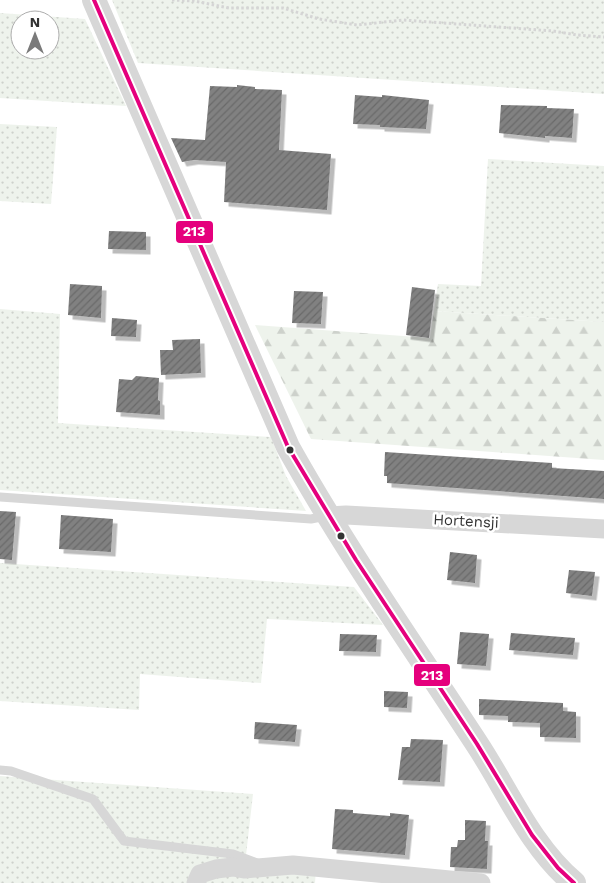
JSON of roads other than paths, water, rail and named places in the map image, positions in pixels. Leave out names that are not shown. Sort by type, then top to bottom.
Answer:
[{"type":"street","points":[[94,0],[288,447],[329,516],[488,762],[533,838],[564,880]]},
{"type":"street","name":"Hortensji","points":[[329,516],[346,515],[604,529]]},
{"type":"street","points":[[196,883],[200,874],[216,869],[233,867],[244,869],[266,866],[293,866],[481,883]]},
{"type":"lane","points":[[0,497],[311,519],[329,516]]},
{"type":"lane","points":[[0,770],[11,771],[93,799],[124,841],[233,854],[266,866]]}]
